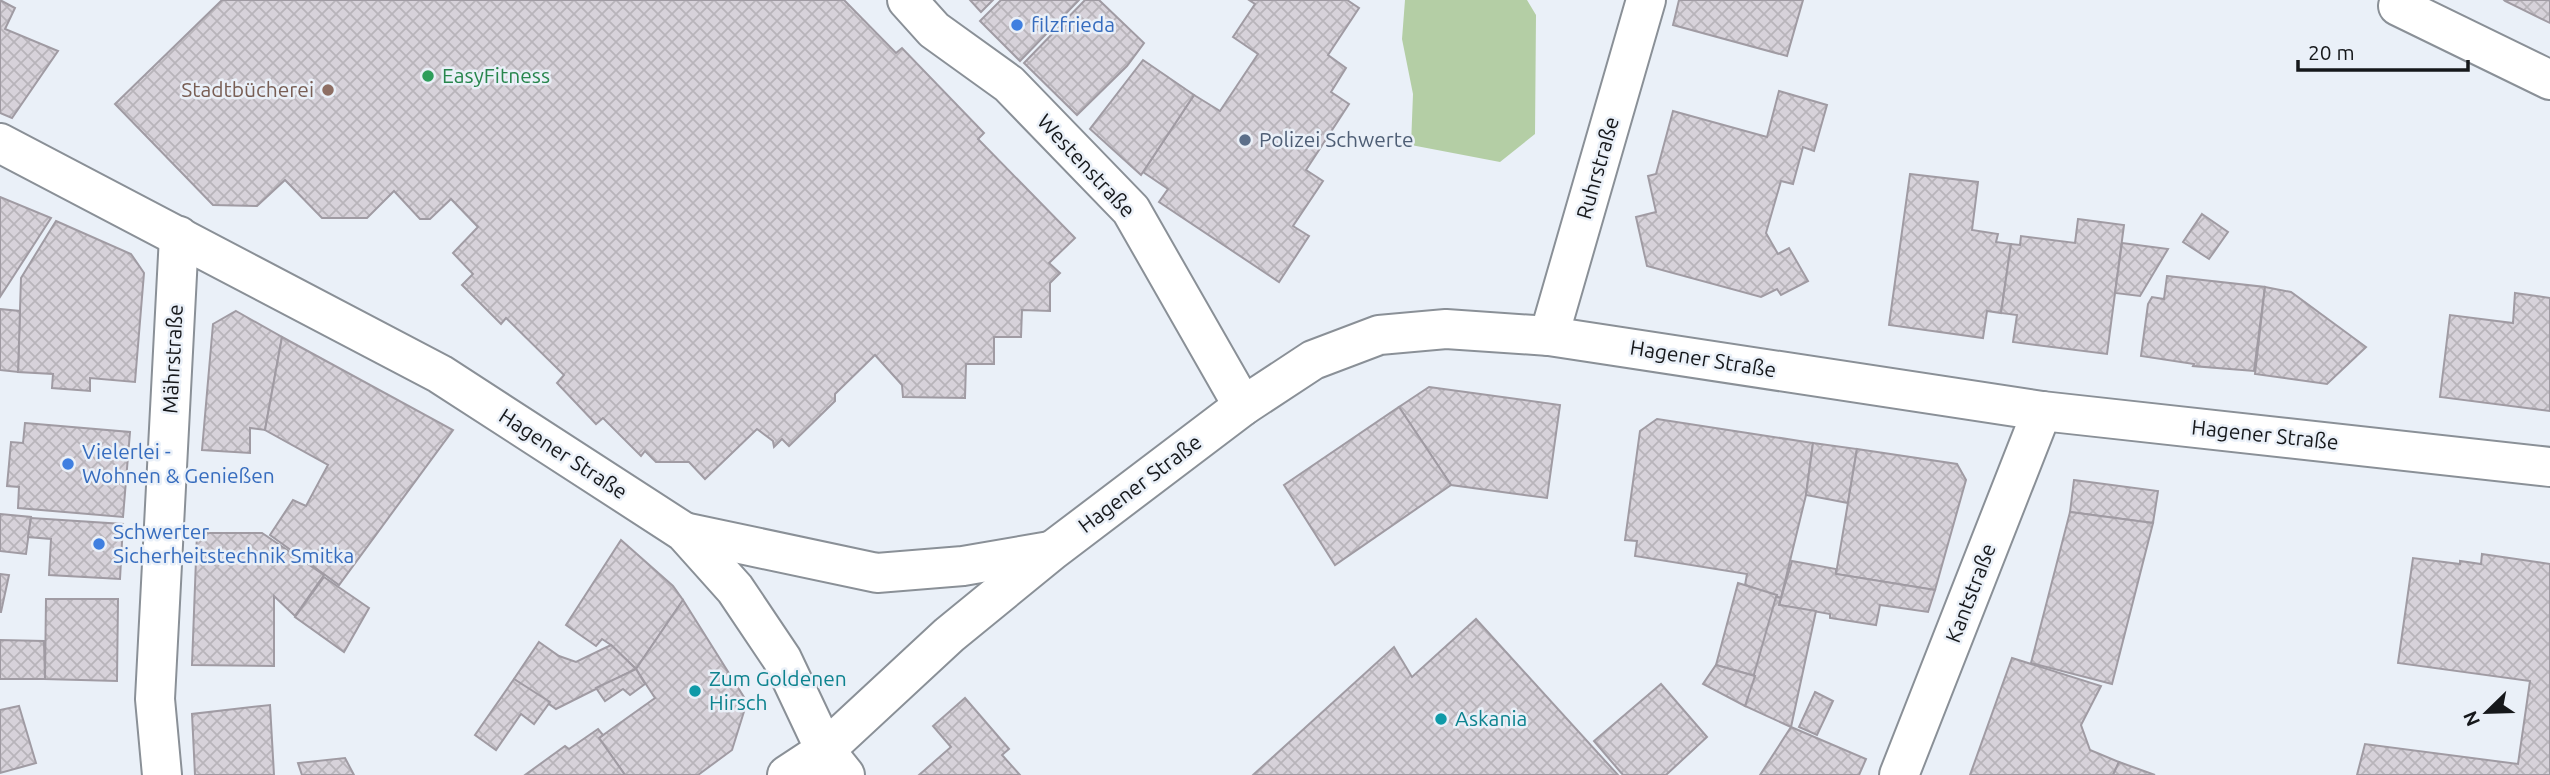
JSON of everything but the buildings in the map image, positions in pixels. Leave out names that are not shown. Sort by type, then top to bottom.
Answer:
[{"type":"street","name":"Westenstraße","points":[[907,0],[934,30],[1009,85],[1131,210],[1243,406]]},
{"type":"street","name":"Ruhrstraße","points":[[1549,336],[1646,0]]},
{"type":"street","points":[[2398,6],[2550,79]]},
{"type":"street","name":"Hagener Straße","points":[[0,143],[440,374],[684,532],[735,589],[782,659],[829,767],[949,635],[1052,550],[1243,406],[1313,360],[1379,335],[1446,329],[1549,336],[2042,411],[2550,467]]},
{"type":"street","name":"Mährstraße","points":[[162,775],[155,699],[179,236]]},
{"type":"street","name":"Kantstraße","points":[[1899,775],[2042,411]]},
{"type":"street","points":[[684,532],[877,573],[963,566],[1052,550]]},
{"type":"street","points":[[787,775],[829,767]]},
{"type":"green space","points":[[1405,0],[1527,0],[1536,15],[1535,134],[1500,162],[1411,145],[1413,94],[1402,39]]},
{"type":"place","name":"filzfrieda","points":[[1017,25]]},
{"type":"place","name":"EasyFitness","points":[[428,76]]},
{"type":"place","name":"Stadtbücherei","points":[[328,90]]},
{"type":"place","name":"Polizei Schwerte","points":[[1245,140]]},
{"type":"place","name":"Vielerlei - Wohnen & Genießen","points":[[68,464]]},
{"type":"place","name":"Schwerter Sicherheitstechnik Smitka","points":[[99,544]]},
{"type":"place","name":"Zum Goldenen Hirsch","points":[[695,691]]},
{"type":"place","name":"Askania","points":[[1441,719]]}]
